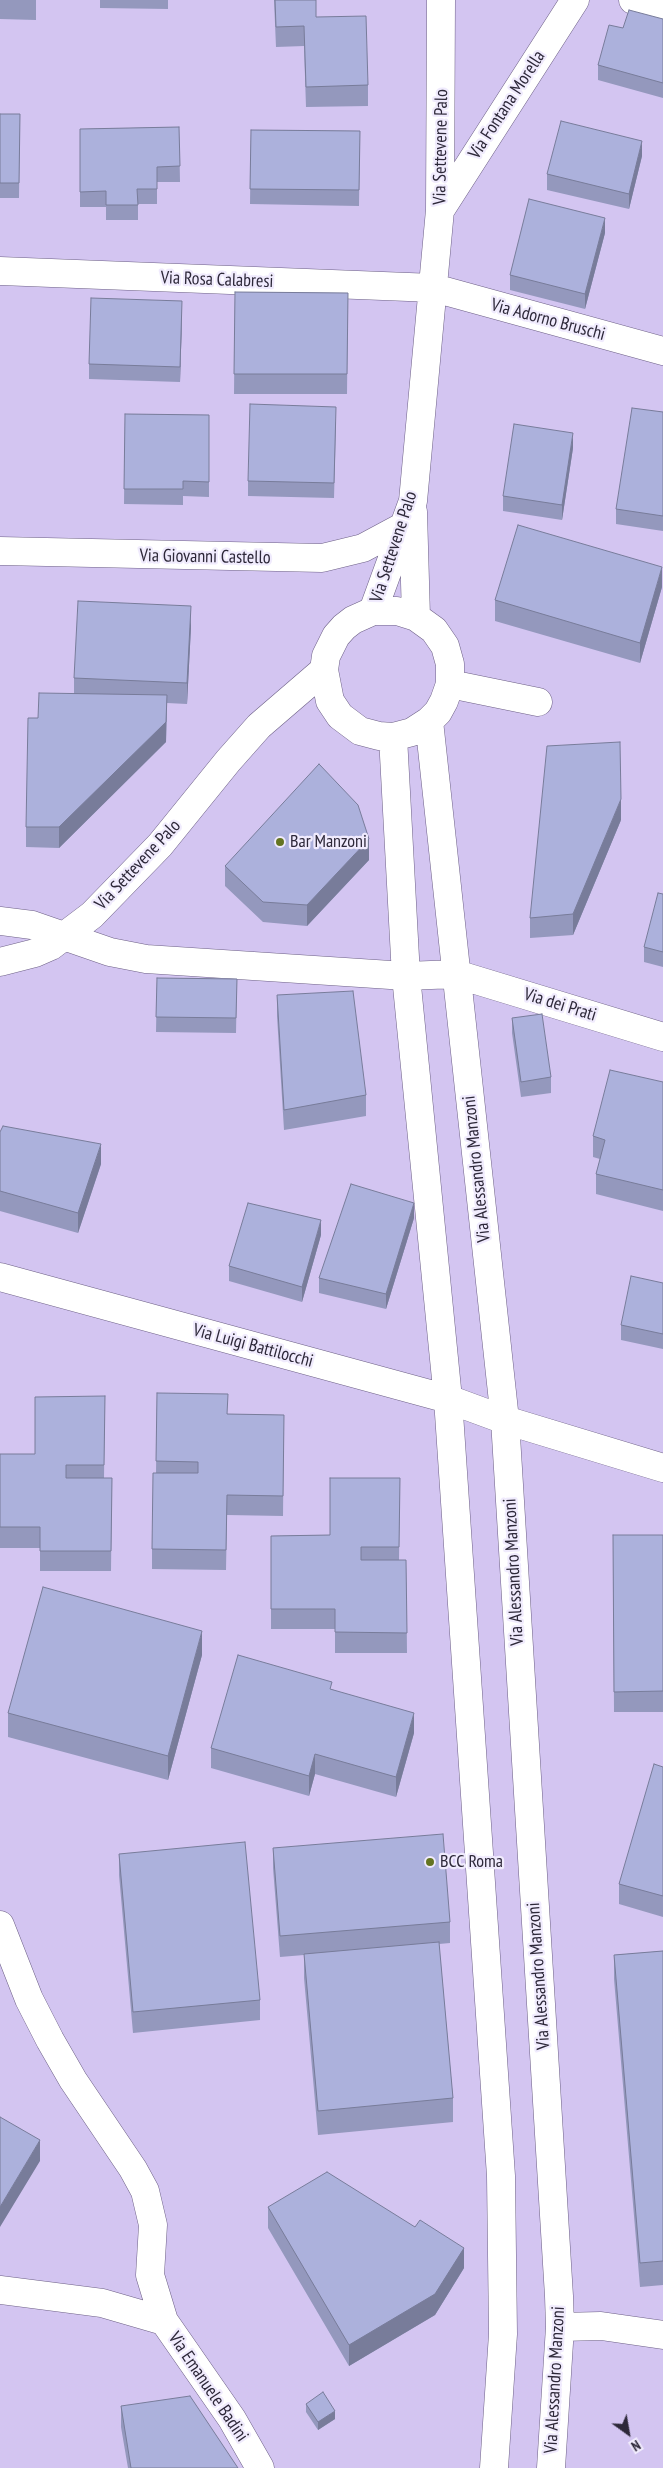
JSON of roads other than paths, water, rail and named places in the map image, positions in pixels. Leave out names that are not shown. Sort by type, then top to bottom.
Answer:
[{"type":"street","name":"Via Settevene Palo","points":[[0,962],[35,954],[65,936],[92,915],[134,874],[260,726],[324,670],[326,656],[336,636],[353,620],[373,611],[408,513],[434,288],[440,210],[441,0]]},
{"type":"street","name":"Via Fontana Morella","points":[[440,210],[575,0]]},
{"type":"street","points":[[633,0],[663,8]]},
{"type":"street","name":"Via Rosa Calabresi","points":[[0,271],[434,288]]},
{"type":"street","name":"Via Adorno Bruschi","points":[[434,288],[663,351]]},
{"type":"street","points":[[408,513],[416,558],[416,617]]},
{"type":"street","name":"Via Giovanni Castello","points":[[0,551],[322,558],[363,548],[408,513]]},
{"type":"street","points":[[324,670],[330,701],[340,716],[360,731],[379,736],[393,737],[412,732],[429,721],[444,701],[450,684],[450,664],[445,646],[434,630],[416,617],[397,611],[373,611]]},
{"type":"street","points":[[450,684],[538,702]]},
{"type":"street","points":[[260,726],[330,701]]},
{"type":"street","name":"Via Alessandro Manzoni","points":[[429,721],[505,1420],[555,2206],[560,2327],[551,2468]]},
{"type":"street","points":[[393,737],[406,976],[448,1399],[502,2206],[503,2334],[494,2468]]},
{"type":"street","points":[[0,921],[32,925],[65,936]]},
{"type":"street","name":"Via dei Prati","points":[[65,936],[110,952],[146,959],[406,976],[456,974],[663,1037]]},
{"type":"street","name":"Via Luigi Battilocchi","points":[[0,1277],[448,1399],[505,1420],[663,1468]]},
{"type":"street","points":[[0,1925],[30,1999],[50,2040],[73,2080],[133,2169],[145,2191],[153,2225],[150,2275],[164,2321]]},
{"type":"street","name":"Via Emanuele Badini","points":[[0,2290],[102,2303],[164,2321],[232,2419],[260,2468]]},
{"type":"street","points":[[560,2327],[601,2326],[663,2335]]},
{"type":"place","name":"Bar Manzoni","points":[[280,842]]},
{"type":"place","name":"BCC Roma","points":[[430,1862]]}]
